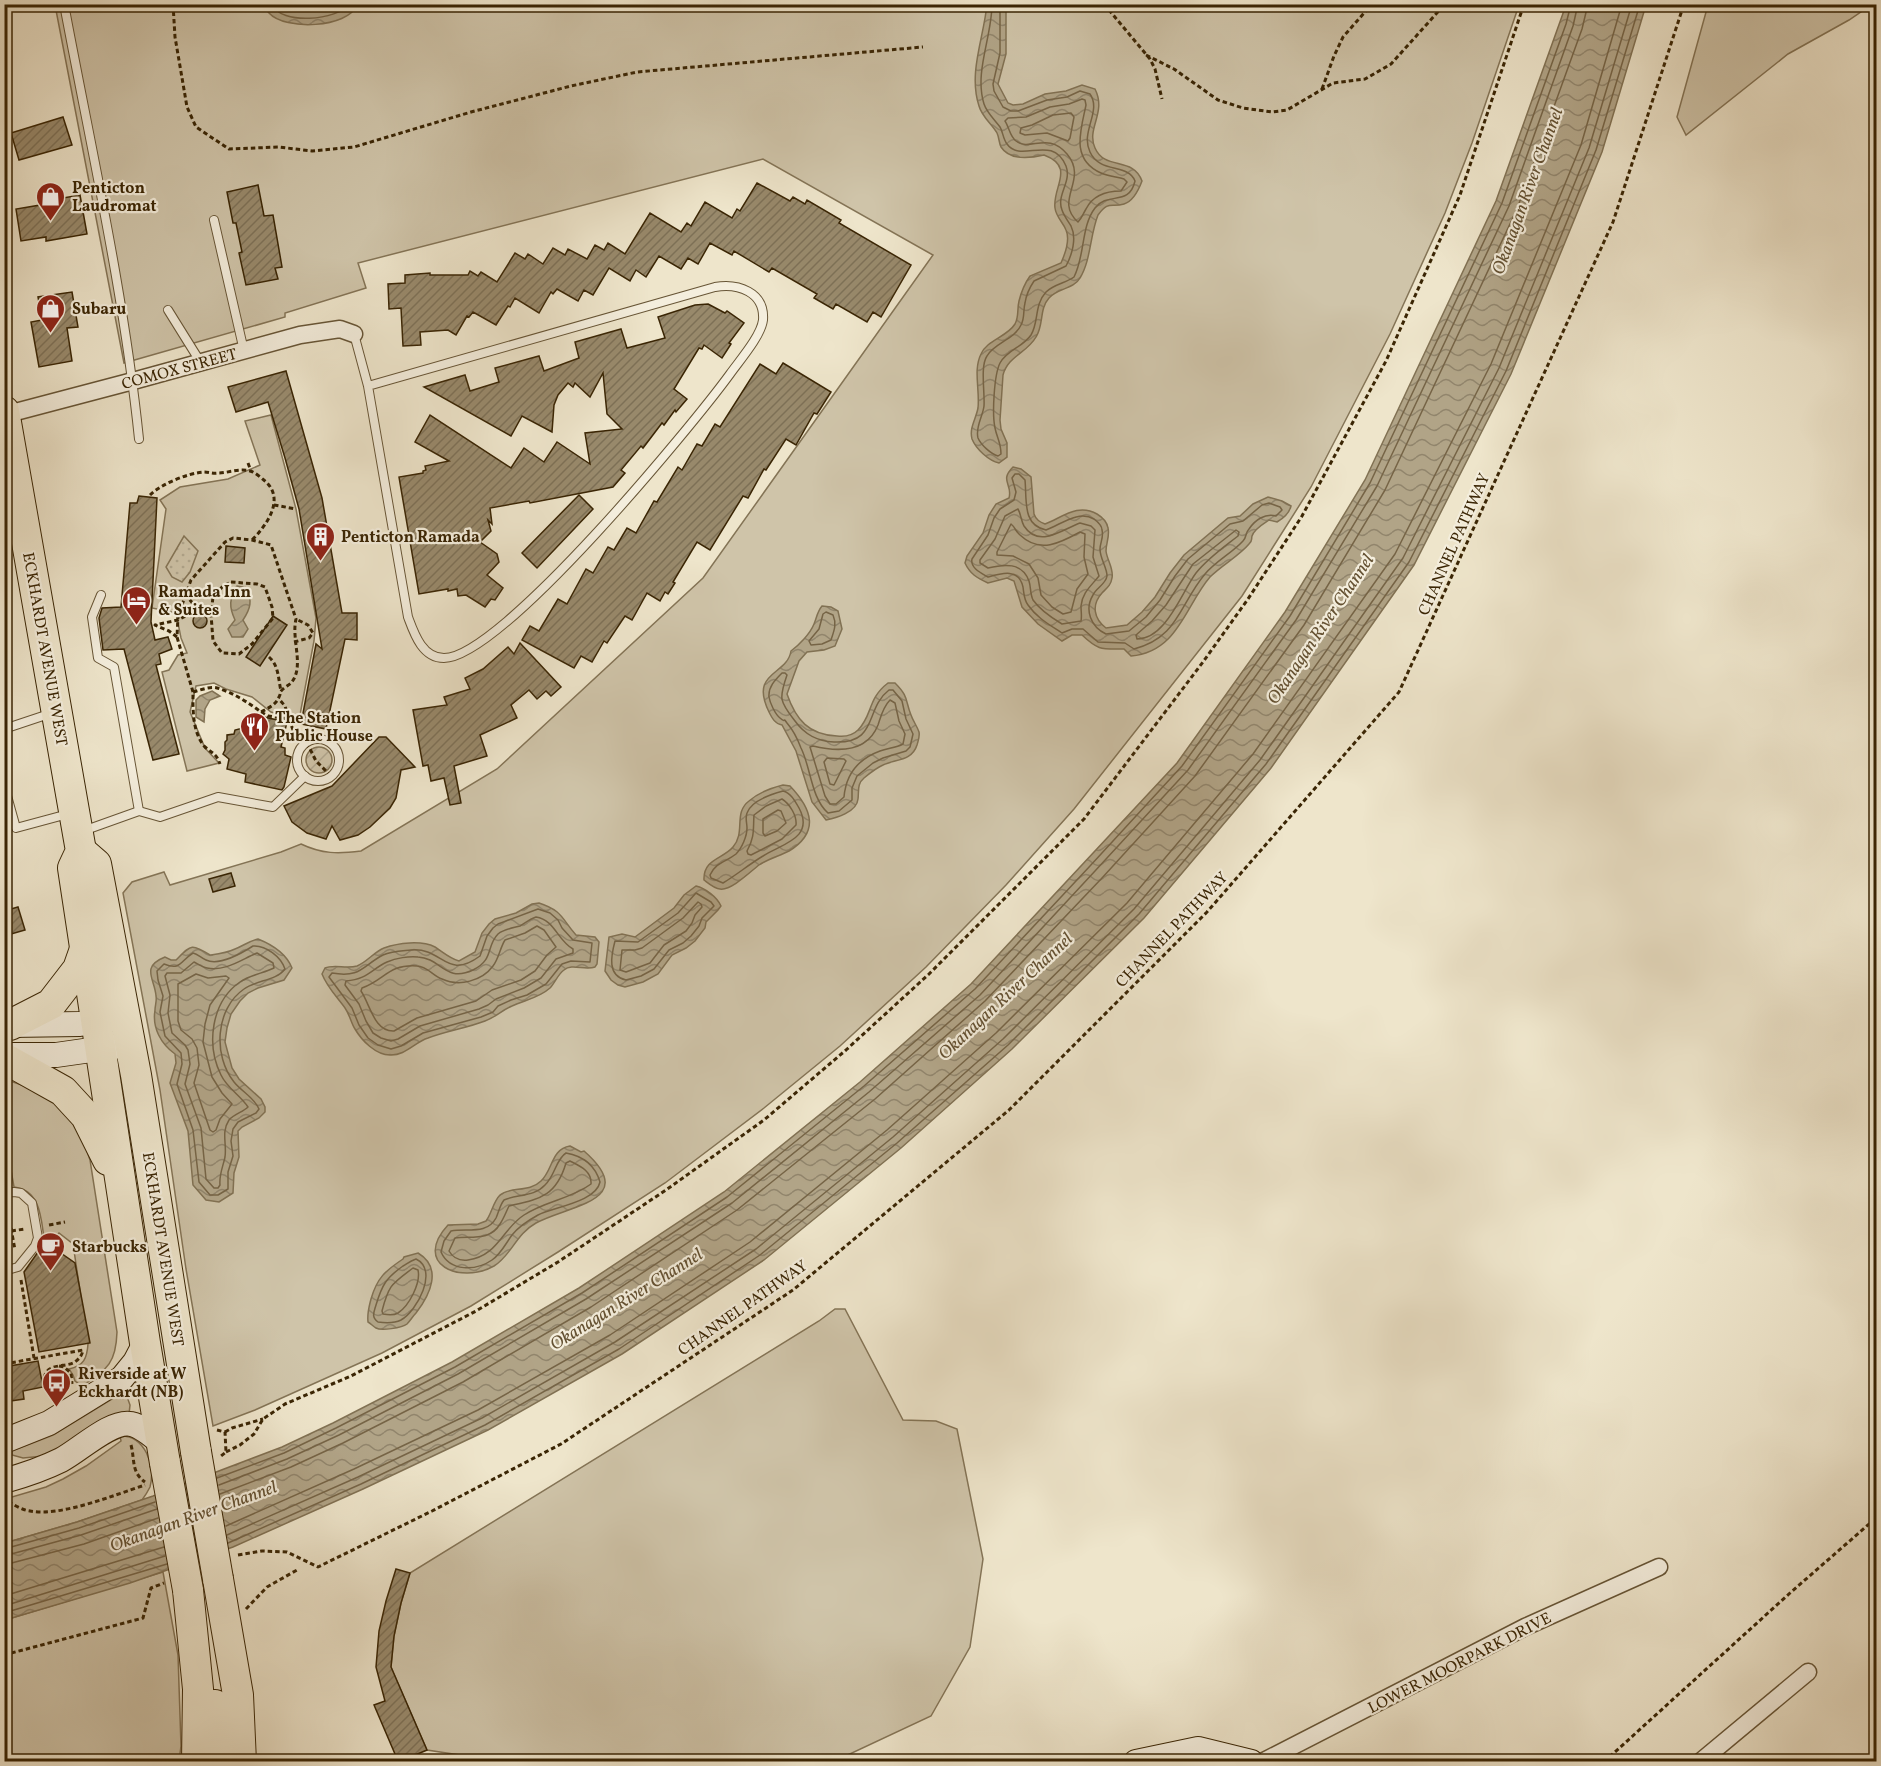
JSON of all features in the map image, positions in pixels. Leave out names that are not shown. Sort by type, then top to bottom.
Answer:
[{"type":"highway","name":"ECKHARDT AVENUE WEST","points":[[5,413],[78,832],[73,868],[145,1343],[159,1463],[190,1602],[198,1689],[197,1761]]},
{"type":"highway","name":"ECKHARDT AVENUE WEST","points":[[78,832],[96,864],[128,1031],[201,1446],[218,1579],[238,1695],[241,1761]]},
{"type":"highway","points":[[7,1025],[51,1004],[78,969],[85,949]]},
{"type":"highway","points":[[4,1057],[63,1091],[86,1116],[103,1147],[122,1193]]},
{"type":"highway","points":[[190,1602],[210,1645],[220,1761]]},
{"type":"highway","points":[[241,1730],[257,1761]]},
{"type":"street","name":"COMOX STREET","points":[[5,413],[300,335],[340,329],[354,334]]},
{"type":"street","points":[[7,1025],[80,1024],[99,1035]]},
{"type":"street","points":[[4,1057],[56,1054],[99,1035],[128,1031]]},
{"type":"street","points":[[4,1441],[49,1424],[122,1378],[135,1362],[145,1343]]},
{"type":"street","points":[[4,1480],[35,1472],[65,1458],[102,1433],[123,1424],[133,1424],[151,1434],[159,1463]]},
{"type":"street","name":"LOWER MOORPARK DRIVE","points":[[1262,1761],[1525,1627],[1659,1567]]},
{"type":"street","points":[[1700,1761],[1808,1672]]},
{"type":"street","points":[[1136,1761],[1198,1749],[1251,1761]]},
{"type":"lane","points":[[64,4],[110,245],[133,381],[139,438]]},
{"type":"lane","points":[[214,220],[244,351]]},
{"type":"lane","points":[[354,334],[368,386],[411,624],[418,642],[424,649],[438,658],[452,658],[493,633],[535,596],[627,501],[717,392],[761,327],[762,311],[753,294],[742,287],[725,285],[368,386]]},
{"type":"lane","points":[[168,310],[201,363]]},
{"type":"lane","points":[[101,595],[92,617],[98,658],[114,667],[139,812]]},
{"type":"lane","points":[[4,729],[57,711]]},
{"type":"lane","points":[[320,739],[329,741],[336,747],[340,755],[339,767],[332,777],[316,782],[305,776],[300,772],[297,763],[298,752],[304,744],[320,739]]},
{"type":"lane","points":[[4,785],[16,828],[78,832],[139,812],[160,817],[218,797],[273,807],[305,776]]},
{"type":"lane","points":[[4,1194],[21,1193],[32,1203],[38,1238],[35,1246],[18,1267],[4,1271]]},
{"type":"path","points":[[173,4],[175,37],[187,107],[196,127],[229,149],[279,147],[312,151],[354,147],[507,102],[636,72],[923,47]]},
{"type":"path","points":[[935,5],[981,7],[1005,4]]},
{"type":"path","points":[[1104,4],[1155,69],[1162,99]]},
{"type":"path","points":[[1322,90],[1343,37],[1372,4]]},
{"type":"path","points":[[1146,55],[1174,69],[1218,100],[1243,108],[1272,112],[1287,110],[1333,83],[1365,79],[1391,64],[1445,4]]},
{"type":"path","points":[[201,1446],[232,1428],[263,1419],[285,1404],[351,1376],[485,1306],[558,1262],[666,1190],[764,1120],[846,1050],[929,974],[1084,819],[1248,599],[1302,516],[1386,361],[1460,195],[1524,4]]},
{"type":"path","name":"CHANNEL PATHWAY","points":[[318,1567],[561,1444],[793,1290],[1009,1110],[1223,895],[1399,692],[1612,222],[1684,4]]},
{"type":"path","points":[[248,463],[250,471]]},
{"type":"path","points":[[150,495],[171,482],[203,472],[216,474],[239,470],[250,471],[269,484],[273,491],[274,505],[264,528],[252,540]]},
{"type":"path","points":[[274,505],[296,509]]},
{"type":"path","points":[[220,764],[217,755],[206,747],[197,735],[193,692],[177,637],[178,616],[191,580],[225,542],[232,538],[271,545],[296,618],[294,642],[297,667],[292,682],[281,691]]},
{"type":"path","points":[[231,582],[257,584],[265,587],[273,618],[252,644],[239,654],[222,654],[213,641],[210,614],[213,597],[231,582]]},
{"type":"path","points":[[185,594],[199,611]]},
{"type":"path","points":[[177,637],[155,625],[178,620],[186,614],[199,611],[210,614]]},
{"type":"path","points":[[294,642],[309,638],[313,633],[308,625],[296,618]]},
{"type":"path","points":[[262,714],[279,698],[281,691],[279,674],[274,661],[269,657]]},
{"type":"path","points":[[193,692],[217,688],[243,700],[262,714],[289,719]]},
{"type":"path","points":[[279,698],[285,706],[294,730],[310,749],[316,761],[332,777]]},
{"type":"path","points":[[4,1364],[83,1350],[78,1360],[47,1371],[44,1380],[48,1391],[57,1395],[63,1394]]},
{"type":"path","points":[[59,1366],[64,1367],[70,1373],[72,1385],[68,1391]]},
{"type":"path","points":[[201,1446],[226,1452],[254,1434],[263,1419]]},
{"type":"path","points":[[225,1432],[226,1452]]},
{"type":"path","points":[[131,1444],[137,1476],[159,1463]]},
{"type":"path","points":[[4,1498],[28,1511],[48,1513],[62,1511],[159,1463]]},
{"type":"path","points":[[1604,1761],[1876,1518]]},
{"type":"path","points":[[227,1630],[267,1587],[297,1570]]},
{"type":"path","points":[[4,1656],[143,1618]]},
{"type":"shaded area","points":[[1708,4],[1871,5],[1788,54],[1686,135],[1677,117]]},
{"type":"shaded area","points":[[55,5],[1519,5],[1472,143],[1445,213],[1390,334],[1311,487],[1242,596],[1074,809],[1006,885],[926,967],[840,1046],[764,1108],[665,1183],[471,1306],[382,1353],[255,1410],[213,1426],[186,1269],[160,1090],[123,893],[132,882],[164,872],[170,885],[301,844],[330,852],[361,851],[497,769],[703,578],[933,255],[763,159],[358,263],[366,288],[285,313],[285,317],[124,363]]},
{"type":"shaded area","points":[[271,415],[296,509],[316,618],[314,641],[299,720],[271,712],[252,697],[214,683],[196,686],[190,712],[205,748],[219,763],[187,771],[162,672],[169,670],[178,655],[187,653],[181,638],[176,613],[152,608],[166,509],[160,500],[180,487],[228,479],[260,465],[245,421]]},
{"type":"shaded area","points":[[184,536],[198,551],[190,572],[182,582],[172,577],[166,567]]},
{"type":"shaded area","points":[[319,747],[329,750],[332,760],[329,770],[319,773],[309,770],[306,760],[309,750]]},
{"type":"shaded area","points":[[4,1079],[36,1091],[55,1103],[77,1129],[90,1160],[117,1332],[112,1359],[104,1370],[82,1386],[75,1381],[69,1369],[84,1361],[88,1344],[73,1244],[59,1233],[51,1243],[44,1238],[40,1213],[34,1199],[23,1189],[14,1187],[11,1170],[5,1161]]},
{"type":"shaded area","points":[[835,1309],[845,1309],[903,1420],[936,1421],[957,1429],[983,1559],[970,1647],[931,1716],[837,1760],[824,1762],[506,1762],[427,1750],[391,1667],[394,1636],[410,1573]]},
{"type":"shaded area","points":[[125,1391],[130,1405],[129,1414],[44,1456],[23,1458],[12,1455],[12,1451],[53,1435]]},
{"type":"shaded area","points":[[120,1436],[129,1437],[142,1446],[150,1461],[150,1487],[142,1500],[5,1543],[5,1499],[46,1487],[63,1479],[121,1441]]},
{"type":"shaded area","points":[[163,1572],[178,1655],[181,1746],[179,1761],[5,1762],[5,1620]]},
{"type":"water","points":[[987,4],[1006,5],[1006,54],[998,84],[1008,103],[1023,104],[1045,94],[1066,91],[1082,85],[1095,89],[1099,106],[1093,134],[1095,148],[1105,159],[1138,173],[1142,181],[1131,200],[1124,204],[1108,206],[1098,215],[1084,271],[1080,278],[1049,298],[1044,307],[1036,337],[1005,369],[1000,420],[1007,443],[1007,457],[999,463],[991,460],[976,447],[971,435],[978,408],[979,360],[988,345],[1015,324],[1018,304],[1030,276],[1061,263],[1067,238],[1066,230],[1055,208],[1061,172],[1059,165],[1044,155],[1021,157],[1010,155],[1001,147],[997,133],[982,114],[979,106],[975,81],[976,68]]},
{"type":"water","points":[[264,5],[357,5],[351,13],[342,18],[316,24],[302,24],[277,19]]},
{"type":"water","name":"Okanagan River Channel","points":[[1566,5],[1646,5],[1602,152],[1511,374],[1414,565],[1271,768],[1144,918],[1012,1049],[901,1148],[764,1260],[622,1354],[488,1430],[233,1547],[130,1583],[5,1620],[5,1543],[153,1496],[282,1447],[452,1362],[579,1288],[724,1192],[860,1082],[971,984],[1177,763],[1285,612],[1365,480],[1496,201]]},
{"type":"water","points":[[1013,467],[1021,469],[1031,477],[1034,514],[1040,522],[1045,524],[1071,512],[1083,510],[1097,514],[1107,524],[1109,534],[1106,551],[1112,578],[1110,585],[1096,602],[1095,607],[1099,620],[1106,628],[1127,625],[1142,612],[1184,555],[1228,518],[1240,516],[1253,504],[1268,497],[1291,506],[1288,514],[1277,522],[1269,520],[1259,527],[1253,533],[1251,542],[1210,577],[1170,637],[1147,653],[1131,656],[1124,649],[1106,649],[1097,646],[1082,635],[1072,635],[1062,641],[1038,624],[1022,607],[1014,581],[1007,578],[988,583],[974,575],[967,567],[965,563],[967,556],[983,533],[989,515],[996,504],[1009,498],[1007,476]]},
{"type":"water","points":[[237,586],[247,588],[250,597],[248,612],[243,620],[248,629],[243,637],[232,637],[228,629],[235,620],[231,603]]},
{"type":"water","points":[[822,606],[838,611],[842,629],[835,646],[807,652],[799,661],[787,694],[799,718],[819,733],[851,735],[863,724],[881,689],[888,683],[895,683],[905,695],[919,734],[915,750],[911,754],[880,766],[862,780],[857,804],[850,811],[826,820],[812,802],[796,751],[782,725],[776,722],[769,712],[763,689],[766,681],[783,665],[791,651],[810,632]]},
{"type":"water","points":[[212,691],[220,696],[210,700],[205,709],[204,722],[196,717],[196,700]]},
{"type":"water","points":[[783,785],[790,786],[808,812],[809,828],[799,844],[762,863],[741,880],[725,889],[718,889],[704,880],[710,863],[729,851],[737,841],[744,806],[761,793]]},
{"type":"water","points":[[696,886],[710,893],[721,906],[706,922],[705,928],[695,941],[672,955],[658,974],[643,982],[625,987],[611,980],[605,971],[609,937],[622,934],[635,937],[674,908],[684,895]]},
{"type":"water","points":[[539,903],[557,912],[576,935],[595,937],[599,942],[595,967],[567,968],[550,988],[541,994],[485,1021],[423,1040],[395,1055],[380,1053],[361,1038],[347,1011],[329,988],[322,974],[325,968],[329,967],[357,966],[380,950],[403,944],[429,945],[459,961],[475,952],[482,933],[495,919]]},
{"type":"water","points":[[258,939],[278,950],[292,968],[284,980],[258,988],[248,993],[240,1001],[231,1014],[225,1042],[232,1068],[239,1079],[261,1099],[265,1112],[238,1131],[239,1157],[234,1173],[233,1193],[219,1202],[206,1200],[193,1185],[188,1131],[170,1083],[176,1063],[175,1054],[162,1040],[156,1029],[154,1017],[156,998],[151,969],[157,961],[165,957],[176,960],[192,947],[213,955]]},
{"type":"water","points":[[570,1146],[581,1152],[584,1151],[600,1168],[605,1181],[603,1191],[594,1199],[536,1223],[523,1233],[505,1257],[494,1266],[481,1271],[455,1272],[438,1260],[435,1251],[438,1239],[448,1225],[478,1224],[486,1221],[500,1195],[504,1192],[536,1185],[545,1176],[559,1151]]},
{"type":"water","points":[[418,1253],[426,1259],[432,1274],[432,1282],[426,1298],[407,1324],[392,1329],[376,1328],[368,1322],[368,1313],[373,1292],[379,1280],[404,1257]]},
{"type":"building","points":[[63,117],[72,145],[19,160],[11,133]]},
{"type":"building","points":[[757,183],[790,201],[793,197],[805,204],[807,200],[841,220],[839,223],[911,265],[881,317],[873,312],[867,322],[836,304],[833,309],[814,298],[817,294],[772,268],[769,272],[734,251],[732,255],[710,243],[698,264],[688,258],[681,269],[659,256],[646,277],[636,270],[630,281],[609,268],[593,295],[584,290],[578,301],[557,289],[553,294],[551,292],[539,313],[515,298],[496,325],[473,312],[469,317],[467,316],[456,335],[448,330],[420,332],[421,345],[403,346],[401,308],[389,309],[388,284],[405,283],[405,275],[430,273],[430,275],[468,275],[470,271],[478,276],[481,272],[497,282],[515,253],[525,259],[528,254],[543,264],[553,248],[565,255],[568,249],[587,259],[595,245],[604,250],[608,243],[625,254],[650,213],[681,232],[687,223],[691,226],[705,202],[732,218],[737,209],[740,211]]},
{"type":"building","points":[[258,185],[264,216],[273,215],[282,267],[275,268],[278,279],[246,285],[239,253],[242,252],[227,192]]},
{"type":"building","name":"Penticton Laudromat","points":[[80,195],[87,234],[46,241],[46,237],[21,241],[16,209]]},
{"type":"building","name":"Subaru","points":[[72,292],[78,327],[67,328],[72,361],[39,367],[31,322],[42,320],[38,297]]},
{"type":"building","points":[[708,304],[725,313],[727,311],[744,323],[729,343],[731,344],[722,358],[704,345],[702,349],[699,348],[674,389],[687,399],[664,425],[662,423],[643,448],[641,446],[621,470],[625,473],[613,487],[530,503],[529,501],[490,508],[492,524],[488,520],[491,531],[480,542],[497,554],[499,562],[487,575],[503,588],[495,600],[491,599],[485,607],[466,595],[458,596],[457,589],[419,594],[399,477],[423,473],[426,470],[425,466],[449,461],[415,442],[430,415],[511,468],[524,448],[544,462],[557,442],[590,464],[585,433],[622,429],[607,414],[603,373],[590,397],[575,383],[573,387],[568,383],[558,395],[554,405],[552,432],[522,416],[511,436],[424,387],[465,375],[470,391],[499,382],[495,368],[539,356],[544,371],[579,358],[575,342],[621,329],[627,348],[665,338],[658,317],[695,305]]},
{"type":"building","points":[[783,363],[831,392],[817,414],[814,413],[796,445],[786,439],[766,470],[764,469],[748,498],[743,496],[710,550],[697,542],[668,594],[665,592],[660,601],[647,593],[632,620],[625,616],[607,643],[604,641],[592,662],[581,656],[574,668],[522,640],[530,626],[539,631],[558,599],[567,604],[586,569],[593,573],[608,547],[614,550],[627,528],[636,533],[654,501],[657,502],[678,467],[682,470],[697,444],[702,446],[715,424],[720,427],[760,364],[776,374]]},
{"type":"building","name":"Penticton Ramada","points":[[286,371],[322,498],[342,613],[357,613],[357,640],[345,639],[326,729],[301,724],[316,644],[322,649],[299,509],[285,458],[268,402],[236,412],[228,387]]},
{"type":"building","points":[[579,495],[593,509],[537,568],[522,553]]},
{"type":"building","points":[[139,496],[157,498],[151,622],[155,640],[168,637],[172,649],[159,654],[161,664],[156,665],[179,754],[153,760],[124,649],[103,650],[99,618],[102,608],[121,607],[130,503],[137,503]]},
{"type":"building","points":[[226,546],[245,548],[244,563],[225,562]]},
{"type":"building","points":[[197,614],[203,614],[207,621],[203,628],[197,628],[193,624],[193,618]]},
{"type":"building","points":[[273,616],[287,625],[260,666],[246,657]]},
{"type":"building","points":[[520,643],[561,687],[551,696],[546,691],[537,699],[529,690],[511,705],[517,718],[480,735],[487,756],[454,766],[461,803],[450,805],[444,778],[431,781],[428,765],[423,766],[413,710],[447,705],[444,697],[470,689],[465,678],[483,669],[508,647],[514,654]]},
{"type":"building","name":"The Station Public House","points":[[250,714],[287,722],[281,747],[285,748],[285,755],[291,757],[282,790],[245,782],[246,774],[227,769],[229,759],[223,754],[227,735],[247,727]]},
{"type":"building","points":[[379,737],[386,737],[415,767],[401,770],[396,798],[390,808],[358,835],[340,840],[332,826],[326,839],[307,833],[292,822],[284,806],[332,786]]},
{"type":"building","points":[[231,873],[235,886],[213,892],[209,879]]},
{"type":"building","points":[[18,907],[25,930],[4,936],[4,911]]},
{"type":"building","points":[[45,1242],[75,1263],[90,1343],[39,1352],[24,1272]]},
{"type":"building","points":[[38,1361],[43,1387],[23,1391],[24,1399],[4,1402],[4,1367]]},
{"type":"building","points":[[396,1569],[410,1573],[394,1636],[391,1667],[427,1750],[401,1761],[398,1761],[374,1705],[385,1701],[376,1667],[379,1631]]},
{"type":"place","name":"Penticton Laudromat","points":[[51,222]]},
{"type":"place","name":"Subaru","points":[[51,334]]},
{"type":"place","name":"Penticton Ramada","points":[[320,562]]},
{"type":"place","name":"Ramada Inn & Suites","points":[[137,626]]},
{"type":"place","name":"The Station Public House","points":[[254,752]]},
{"type":"place","name":"Starbucks","points":[[51,1272]]},
{"type":"place","name":"Riverside at W Eckhardt (NB)","points":[[57,1408]]}]
